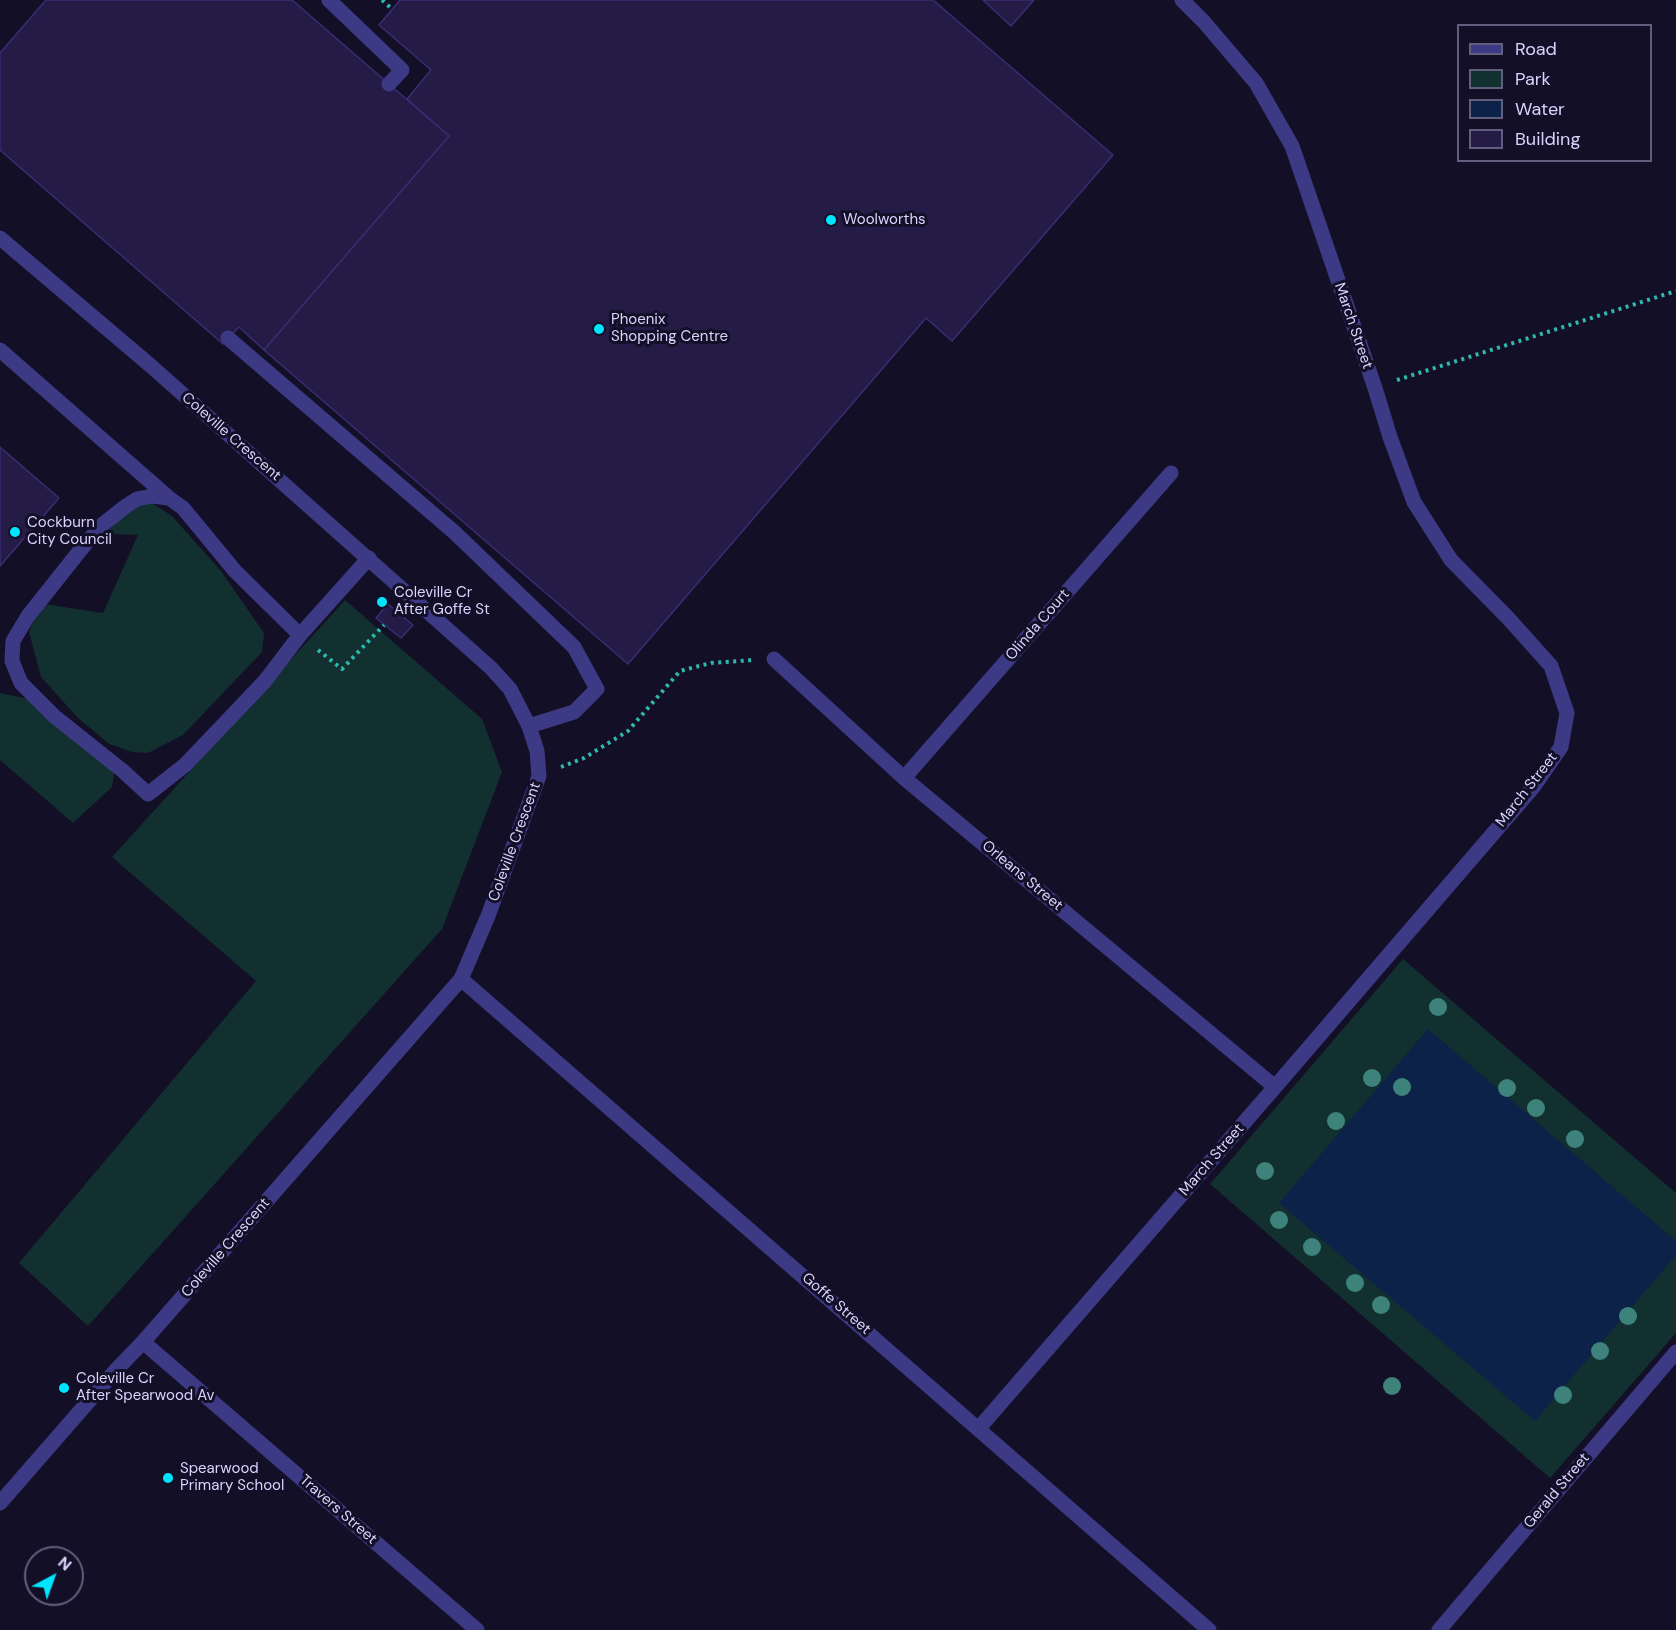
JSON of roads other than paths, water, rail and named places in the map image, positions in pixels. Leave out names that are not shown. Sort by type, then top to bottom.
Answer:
[{"type":"street","points":[[329,0],[402,70],[389,84]]},
{"type":"street","name":"March Street","points":[[979,1428],[1534,786],[1561,747],[1567,713],[1551,666],[1451,560],[1414,502],[1292,146],[1256,83],[1182,0]]},
{"type":"street","name":"Coleville Crescent","points":[[0,238],[131,349],[491,668],[510,688],[530,726],[537,751],[538,776],[488,916],[461,979],[0,1503]]},
{"type":"street","points":[[228,338],[454,532],[573,647],[597,689],[574,712],[530,726]]},
{"type":"street","points":[[0,350],[183,508],[235,571],[300,635]]},
{"type":"street","name":"Olinda Court","points":[[904,778],[1171,473]]},
{"type":"street","points":[[169,498],[152,496],[137,499],[102,525],[28,616],[13,640],[12,661],[21,684],[54,716],[148,794],[185,765],[265,681],[300,635],[369,558]]},
{"type":"street","name":"Orleans Street","points":[[774,659],[904,778],[1275,1087]]},
{"type":"street","name":"Goffe Street","points":[[461,979],[1209,1630]]},
{"type":"street","name":"Travers Street","points":[[143,1342],[477,1630]]},
{"type":"street","name":"Gerald Street","points":[[1439,1630],[1676,1352]]},
{"type":"water","points":[[1428,1029],[1676,1241],[1676,1255],[1535,1421],[1279,1203]]},
{"type":"place","name":"Woolworths","points":[[831,220]]},
{"type":"place","name":"Phoenix Shopping Centre","points":[[599,329]]},
{"type":"place","name":"Cockburn City Council","points":[[15,532]]},
{"type":"place","name":"Coleville Cr After Goffe St","points":[[382,602]]},
{"type":"place","name":"Coleville Cr After Spearwood Av","points":[[64,1388]]},
{"type":"place","name":"Spearwood Primary School","points":[[168,1478]]}]
